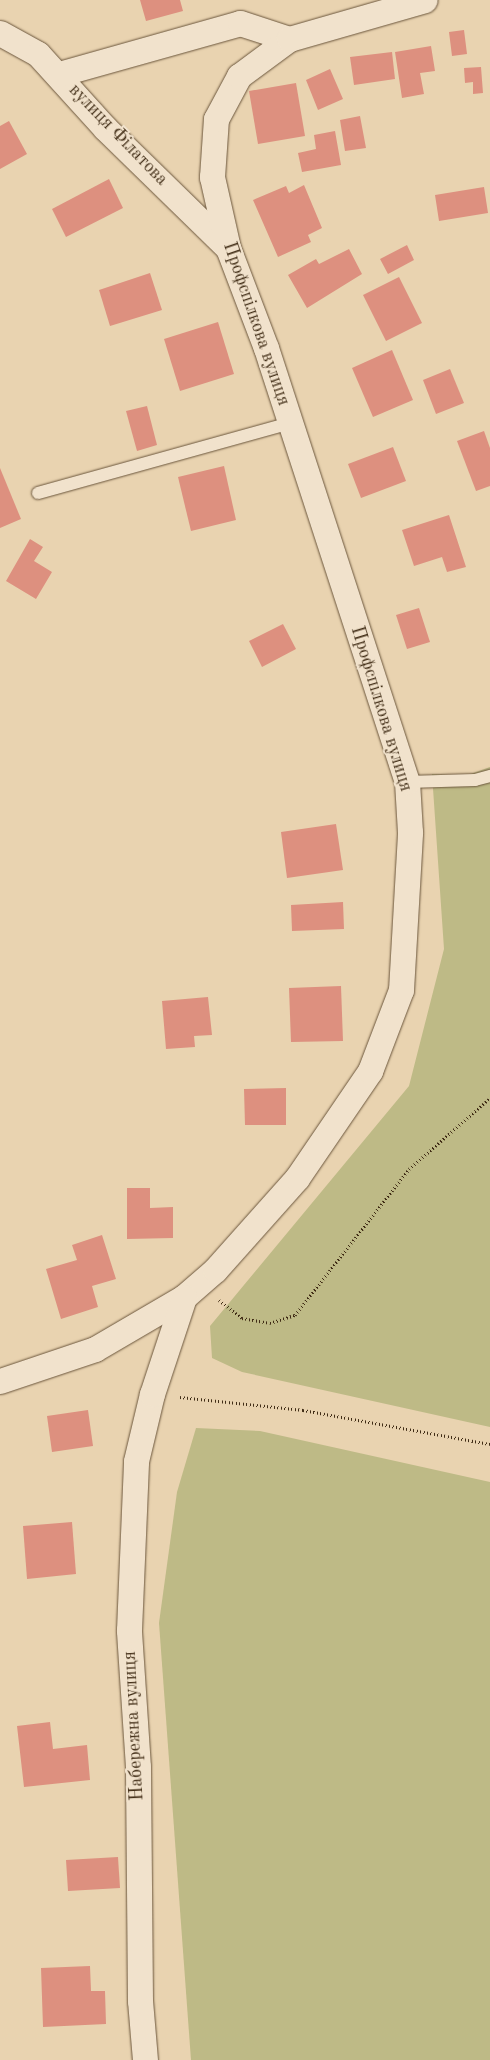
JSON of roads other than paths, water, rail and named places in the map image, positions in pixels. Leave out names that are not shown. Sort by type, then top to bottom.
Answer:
[{"type":"street","name":"Профспілкова вулиця","points":[[0,1381],[95,1349],[191,1291],[297,1178],[370,1071],[401,990],[410,832],[407,782],[290,423],[228,248],[212,177],[216,119],[240,76],[290,39],[425,0]]},
{"type":"street","points":[[59,74],[240,23],[290,39]]},
{"type":"street","name":"вулиця Філатова","points":[[0,33],[38,54],[59,74],[105,128],[228,248]]},
{"type":"street","name":"Набережна вулиця","points":[[145,2060],[140,2001],[138,1767],[129,1630],[136,1460],[152,1394],[191,1291]]},
{"type":"lane","points":[[38,493],[290,423]]},
{"type":"lane","points":[[407,782],[475,780],[490,776]]}]
